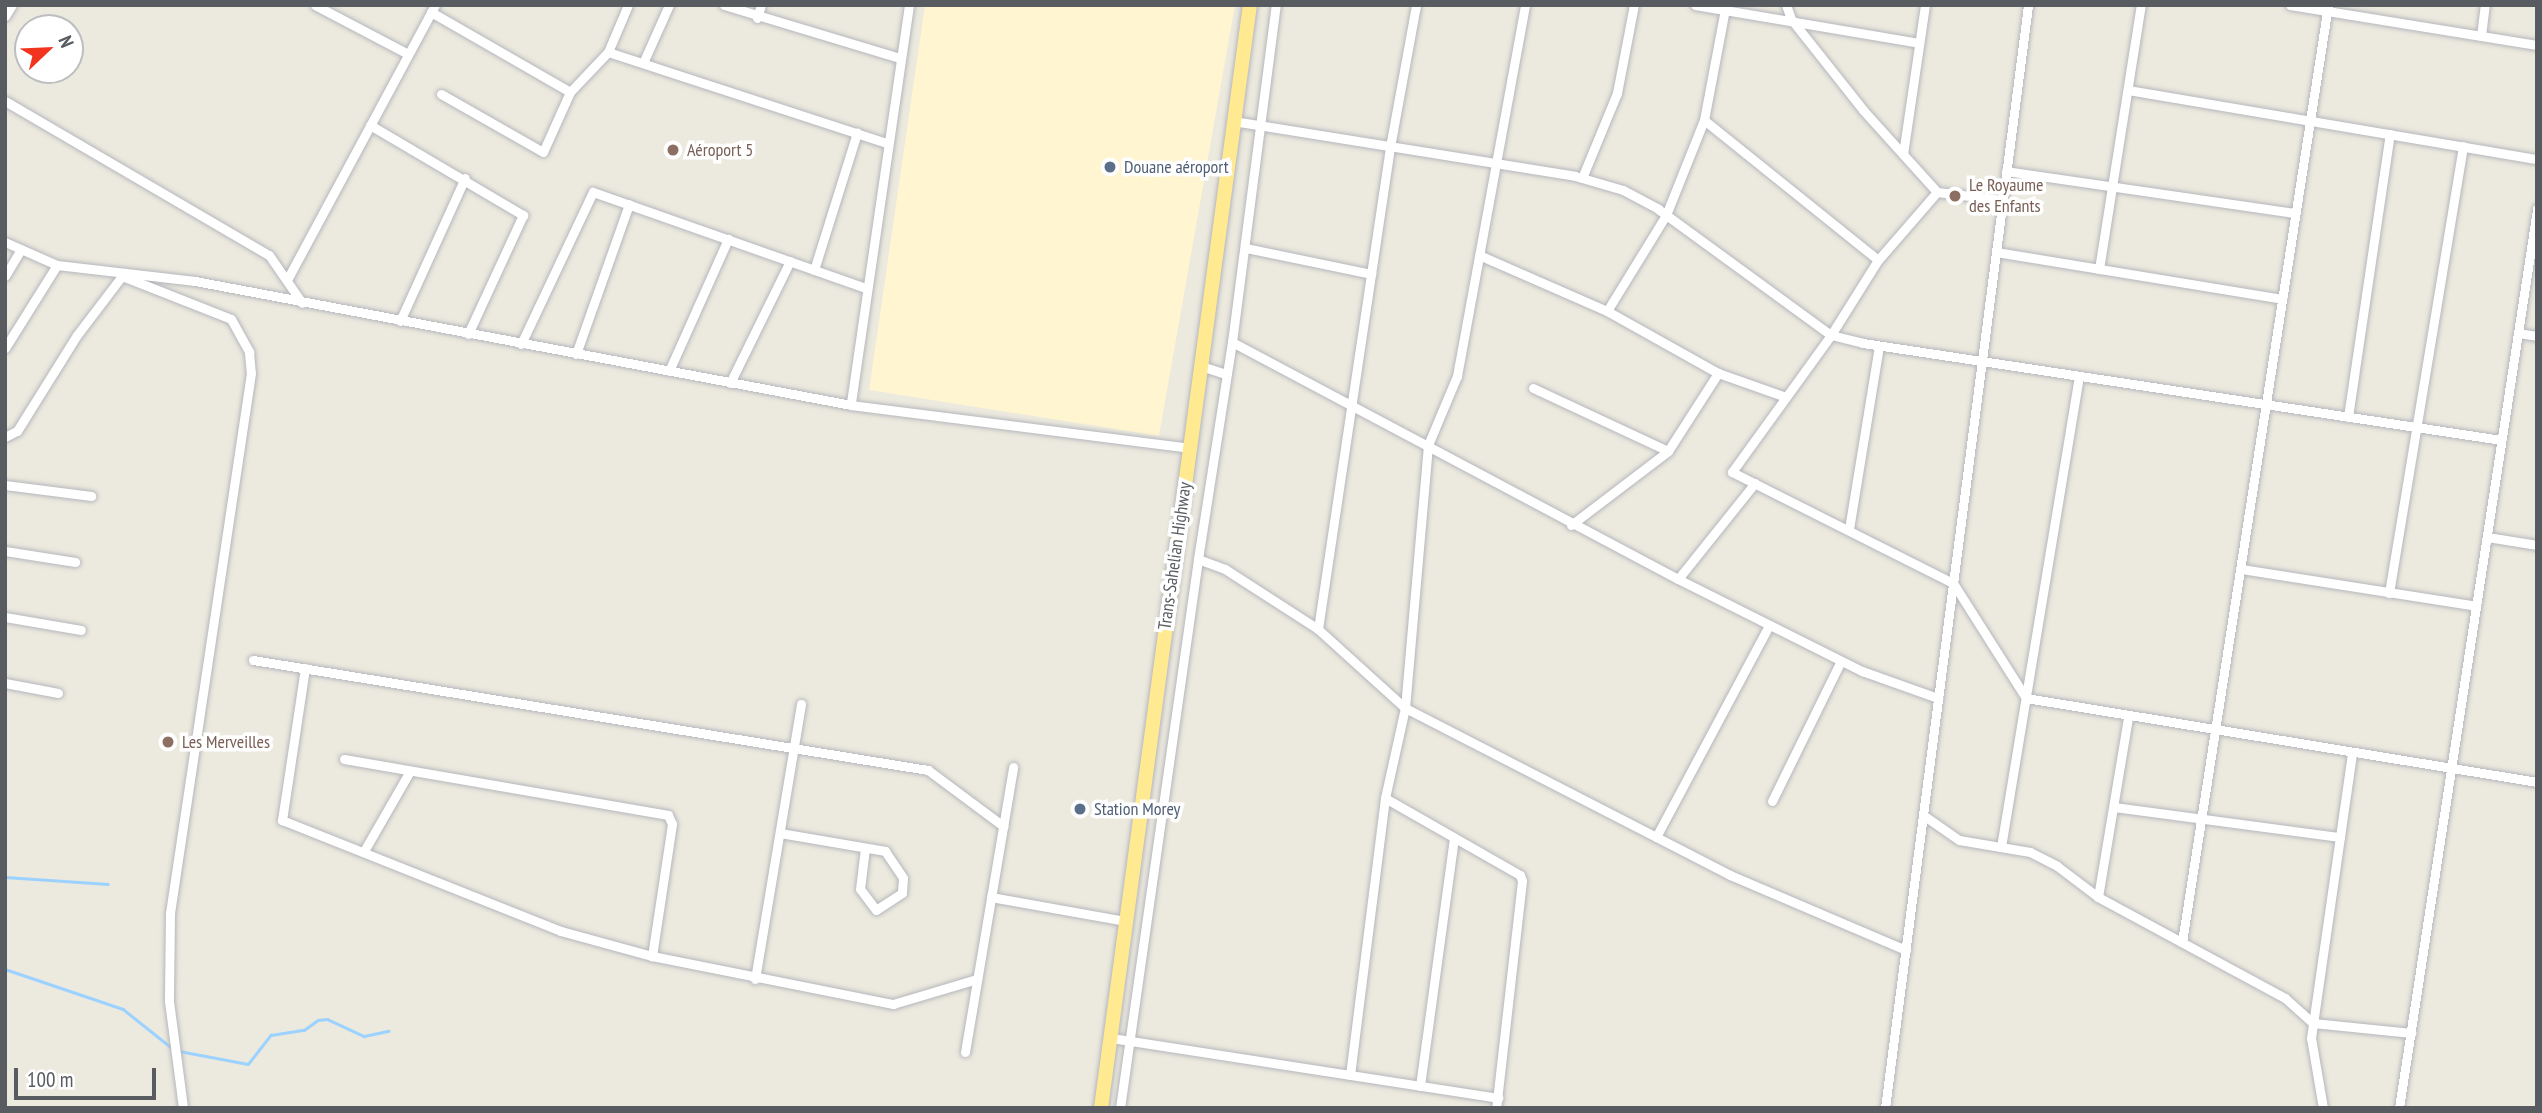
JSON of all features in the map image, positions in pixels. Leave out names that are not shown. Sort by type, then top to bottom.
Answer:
[{"type":"highway","name":"Trans-Sahelian Highway","points":[[1101,1108],[1250,5]]},
{"type":"street","points":[[5,16],[12,5]]},
{"type":"street","points":[[315,5],[408,54]]},
{"type":"street","points":[[333,15],[338,5]]},
{"type":"street","points":[[441,94],[543,152],[570,92],[608,52],[628,5]]},
{"type":"street","points":[[643,63],[669,5]]},
{"type":"street","points":[[724,5],[757,18],[900,58]]},
{"type":"street","points":[[757,18],[761,5]]},
{"type":"street","points":[[851,405],[909,5]]},
{"type":"street","points":[[1120,1108],[1225,374],[1246,248],[1276,5]]},
{"type":"street","points":[[1318,629],[1390,146],[1416,5]]},
{"type":"street","points":[[1350,1075],[1385,798],[1405,708],[1428,445],[1457,376],[1498,164],[1525,5]]},
{"type":"street","points":[[1582,178],[1617,93],[1634,5]]},
{"type":"street","points":[[1695,5],[1791,19],[1919,43]]},
{"type":"street","points":[[1786,5],[1791,19],[1937,192],[2003,200]]},
{"type":"street","points":[[1903,154],[1925,5]]},
{"type":"street","points":[[1885,1108],[2028,5]]},
{"type":"street","points":[[2099,269],[2141,5]]},
{"type":"street","points":[[2290,5],[2327,8],[2537,45]]},
{"type":"street","points":[[2481,36],[2485,5]]},
{"type":"street","points":[[2182,942],[2327,8]]},
{"type":"street","points":[[288,278],[433,9],[570,92]]},
{"type":"street","points":[[1607,311],[1666,215],[1704,120],[1725,9]]},
{"type":"street","points":[[608,52],[887,143]]},
{"type":"street","points":[[2128,90],[2537,159]]},
{"type":"street","points":[[5,101],[269,255],[288,278],[302,303]]},
{"type":"street","points":[[1704,120],[1878,260]]},
{"type":"street","points":[[1233,121],[1582,178],[1636,195],[1831,335],[1982,363],[2501,440]]},
{"type":"street","points":[[370,125],[465,178],[523,215],[468,334]]},
{"type":"street","points":[[814,270],[857,133]]},
{"type":"street","points":[[2348,417],[2390,134]]},
{"type":"street","points":[[2389,593],[2463,146]]},
{"type":"street","points":[[2006,171],[2113,184],[2295,213]]},
{"type":"street","points":[[400,321],[465,178]]},
{"type":"street","points":[[521,344],[593,192],[866,288]]},
{"type":"street","points":[[1937,192],[1878,260],[1831,335],[1783,396],[1732,472],[1953,583],[2026,698],[2537,782]]},
{"type":"street","points":[[576,354],[629,204]]},
{"type":"street","points":[[2399,1108],[2537,209]]},
{"type":"street","points":[[669,372],[728,239]]},
{"type":"street","points":[[5,242],[57,265],[122,276],[184,280],[851,405],[1190,448]]},
{"type":"street","points":[[5,276],[21,248]]},
{"type":"street","points":[[1246,248],[1371,274]]},
{"type":"street","points":[[1996,252],[2282,299]]},
{"type":"street","points":[[1481,256],[1607,311],[1718,373],[1783,396]]},
{"type":"street","points":[[730,383],[790,261]]},
{"type":"street","points":[[5,348],[57,265]]},
{"type":"street","points":[[5,437],[17,431],[77,335],[122,276]]},
{"type":"street","points":[[122,276],[231,318],[249,352],[251,373],[170,913],[169,1001],[183,1108]]},
{"type":"street","points":[[2518,333],[2537,336]]},
{"type":"street","points":[[1232,342],[1352,403],[1571,525],[1769,625],[1841,661],[1938,698]]},
{"type":"street","points":[[1849,529],[1879,346]]},
{"type":"street","points":[[1201,366],[1225,374]]},
{"type":"street","points":[[1571,525],[1668,451],[1718,373]]},
{"type":"street","points":[[2001,847],[2078,377]]},
{"type":"street","points":[[1534,388],[1668,451]]},
{"type":"street","points":[[1678,579],[1755,483]]},
{"type":"street","points":[[5,485],[91,496]]},
{"type":"street","points":[[2487,537],[2537,545]]},
{"type":"street","points":[[5,551],[75,562]]},
{"type":"street","points":[[1198,559],[1225,569],[1318,629],[1405,708],[1730,875],[1906,950]]},
{"type":"street","points":[[2241,569],[2476,606]]},
{"type":"street","points":[[5,617],[80,630]]},
{"type":"street","points":[[1656,837],[1769,625]]},
{"type":"street","points":[[253,660],[928,770],[1003,826]]},
{"type":"street","points":[[1772,801],[1841,661]]},
{"type":"street","points":[[305,668],[282,820],[561,931],[652,956],[755,979],[893,1004],[977,979]]},
{"type":"street","points":[[5,683],[58,692]]},
{"type":"street","points":[[755,979],[801,704]]},
{"type":"street","points":[[2098,897],[2129,717]]},
{"type":"street","points":[[2323,1108],[2312,1059],[2313,1023],[2352,753]]},
{"type":"street","points":[[344,759],[668,815],[673,824],[652,956]]},
{"type":"street","points":[[965,1052],[1013,767]]},
{"type":"street","points":[[364,851],[410,771]]},
{"type":"street","points":[[1111,1038],[1420,1086],[1497,1103],[1522,881],[1520,875],[1385,798]]},
{"type":"street","points":[[2113,807],[2340,837]]},
{"type":"street","points":[[1923,815],[1959,839],[2030,852],[2098,897],[2285,998],[2313,1023],[2411,1033]]},
{"type":"street","points":[[780,833],[885,851],[903,878],[902,893],[876,910],[860,890],[865,848]]},
{"type":"street","points":[[1420,1086],[1454,838]]},
{"type":"street","points":[[990,897],[1126,921]]},
{"type":"shaded area","points":[[925,5],[1235,5],[1159,436],[869,390]]},
{"type":"waterway","points":[[5,877],[108,884]]},
{"type":"waterway","points":[[5,969],[123,1009],[172,1048]]},
{"type":"waterway","points":[[179,1051],[248,1064],[271,1035],[304,1030],[318,1020],[327,1019],[364,1036],[388,1031]]},
{"type":"waterway","points":[[21,1108],[33,1108]]},
{"type":"place","name":"Aéroport 5","points":[[673,150]]},
{"type":"place","name":"Douane aéroport","points":[[1110,167]]},
{"type":"place","name":"Le Royaume des Enfants","points":[[1955,196]]},
{"type":"place","name":"Les Merveilles","points":[[168,742]]},
{"type":"place","name":"Station Morey","points":[[1080,809]]}]
